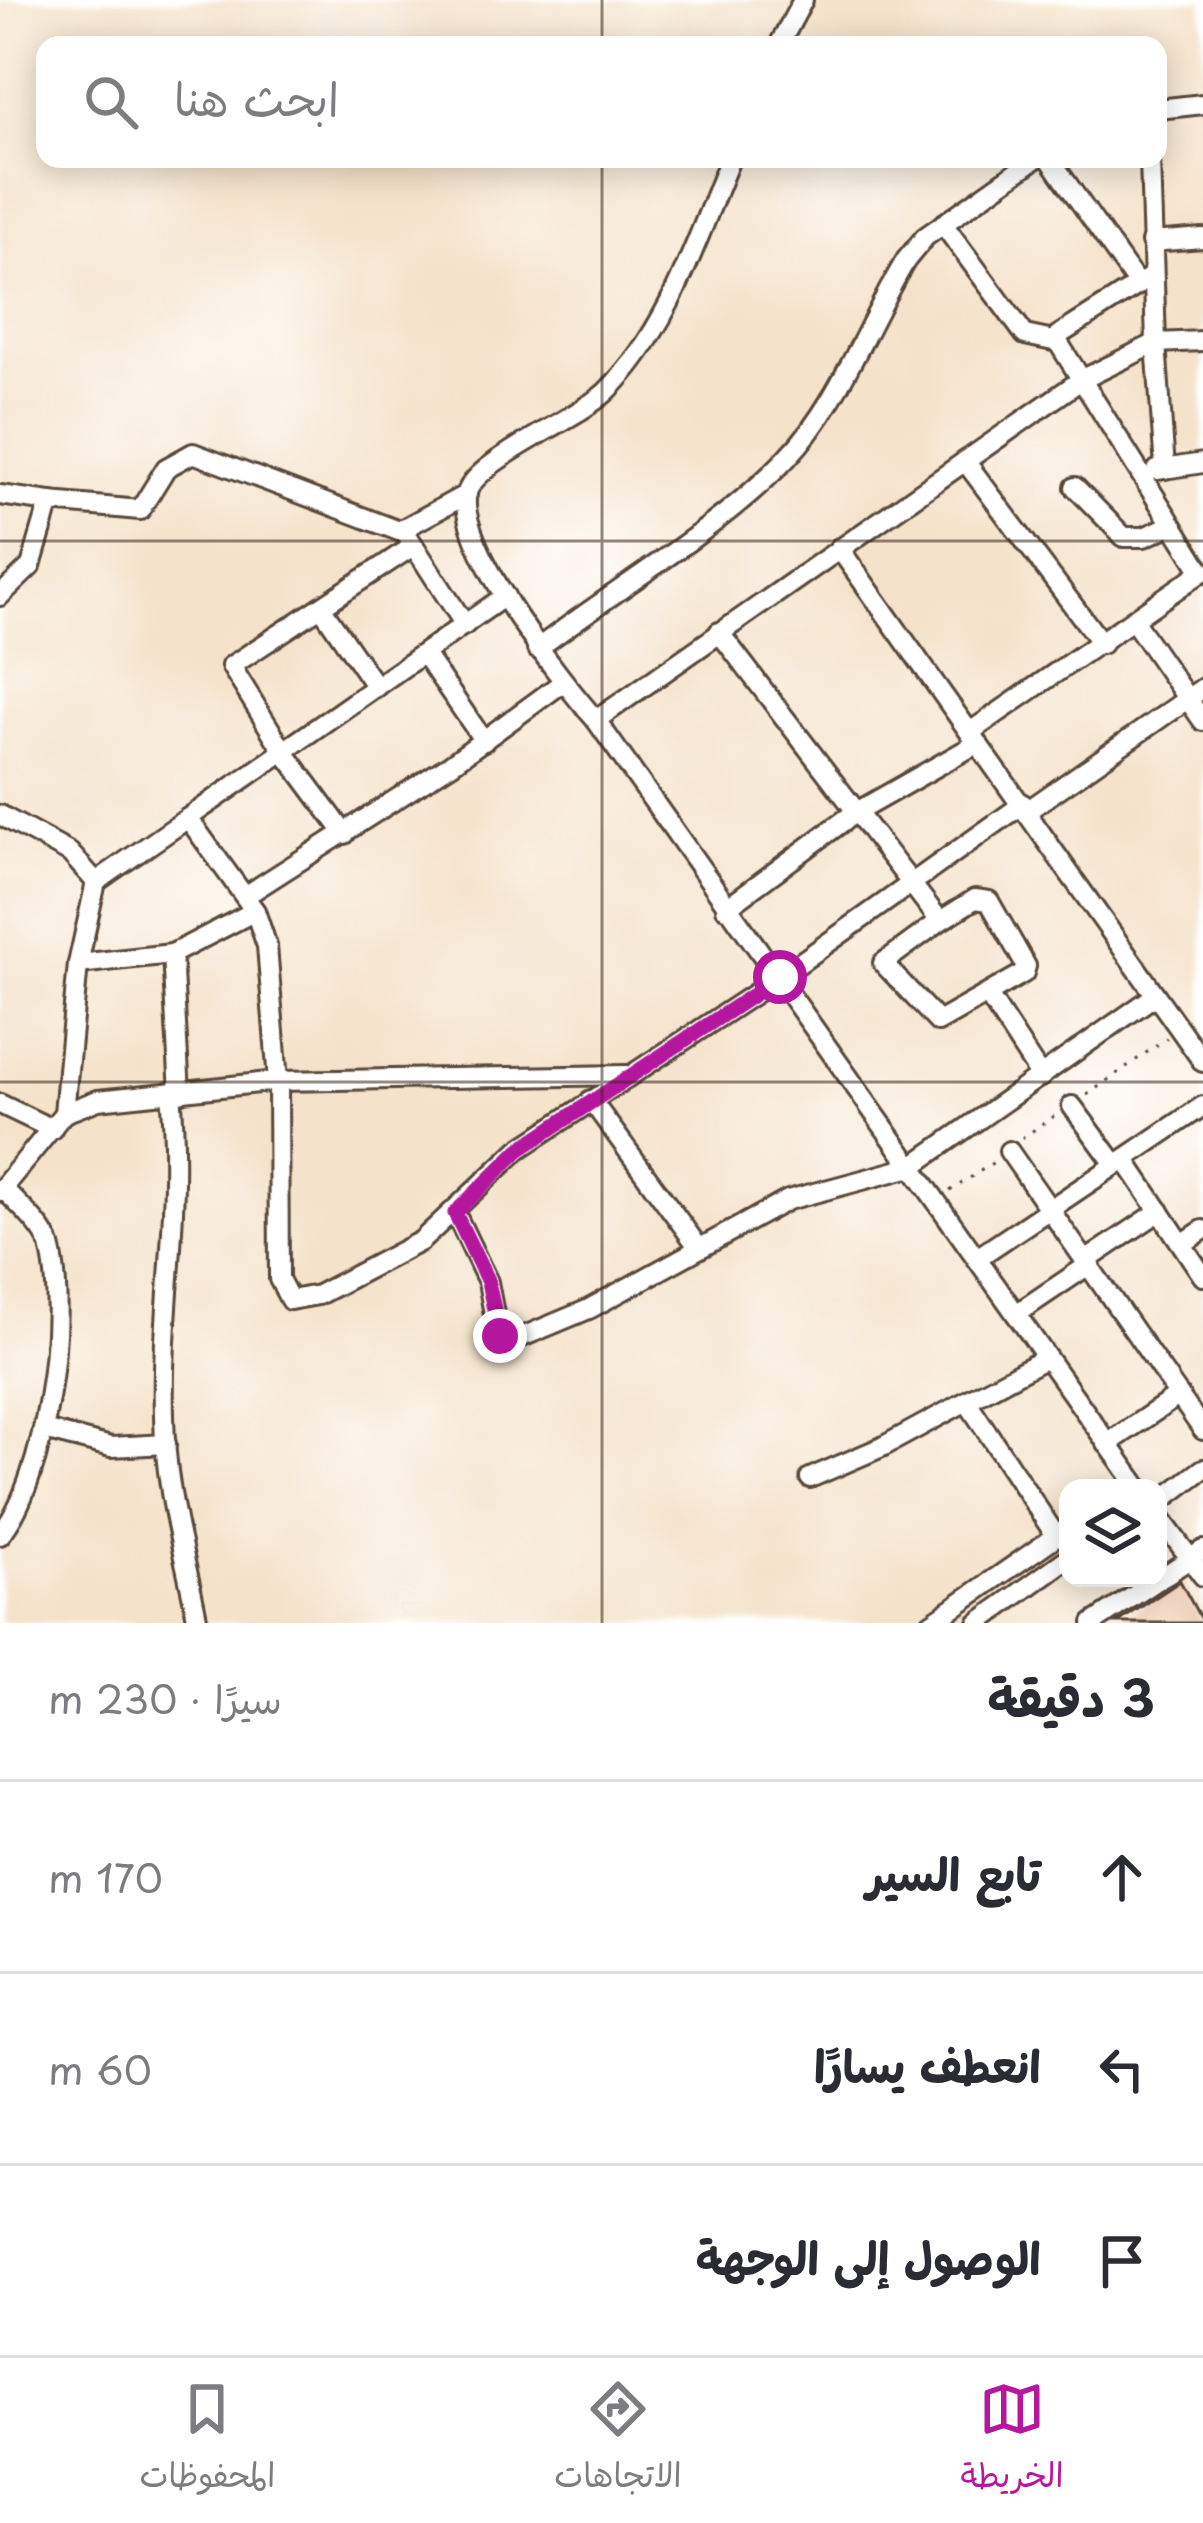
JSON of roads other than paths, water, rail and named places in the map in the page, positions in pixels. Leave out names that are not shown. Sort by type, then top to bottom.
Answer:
[{"type":"street","points":[[783,36],[803,0]]},
{"type":"street","points":[[1167,109],[1203,104]]},
{"type":"street","points":[[345,834],[284,752],[231,666],[321,607],[467,494],[478,474],[578,416],[634,359],[690,257],[726,168]]},
{"type":"street","points":[[537,649],[729,510],[788,458],[813,425],[906,260],[943,224],[1022,168]]},
{"type":"street","points":[[1057,168],[1145,281]]},
{"type":"street","points":[[1150,168],[1151,242],[1145,281],[1156,343],[1165,469]]},
{"type":"street","points":[[943,224],[1025,335],[1058,342]]},
{"type":"street","points":[[1151,242],[1203,238]]},
{"type":"street","points":[[726,908],[1202,572],[1058,342],[1059,335],[1145,281]]},
{"type":"street","points":[[596,720],[1081,380],[1156,343],[1203,341]]},
{"type":"street","points":[[0,495],[140,510],[166,468],[193,453],[409,538],[465,625]]},
{"type":"street","points":[[965,461],[1102,644]]},
{"type":"street","points":[[1140,472],[1203,463]]},
{"type":"street","points":[[1076,487],[1124,537],[1144,537],[1171,525]]},
{"type":"street","points":[[467,494],[468,516],[537,649],[596,720],[726,908],[780,977],[1107,1444],[1127,1479]]},
{"type":"street","points":[[0,596],[31,566],[50,502]]},
{"type":"street","points":[[839,548],[1025,808],[1153,998],[1203,1062]]},
{"type":"street","points":[[58,1121],[78,964],[96,882],[506,596]]},
{"type":"street","points":[[321,607],[376,687]]},
{"type":"street","points":[[1132,620],[1195,693],[1203,721]]},
{"type":"street","points":[[719,632],[940,922]]},
{"type":"street","points":[[424,654],[484,741]]},
{"type":"street","points":[[78,964],[172,954],[562,683]]},
{"type":"street","points":[[188,818],[250,903],[271,967],[278,1082],[277,1226],[284,1296],[298,1300],[319,1295],[421,1241],[519,1150],[1195,693]]},
{"type":"street","points":[[0,815],[70,853],[96,882]]},
{"type":"street","points":[[975,899],[989,901],[1026,966],[988,995],[944,1020],[931,1021],[885,970],[886,958],[975,899]]},
{"type":"street","points":[[172,954],[178,1185],[166,1444],[173,1523],[198,1623]]},
{"type":"street","points":[[988,995],[1041,1077]]},
{"type":"street","points":[[455,1213],[488,1282],[496,1330],[510,1339],[590,1310],[788,1200],[911,1167],[1153,998]]},
{"type":"street","points":[[0,1535],[25,1499],[44,1430],[53,1312],[48,1239],[1,1190],[58,1121],[98,1100],[278,1082],[627,1075]]},
{"type":"street","points":[[591,1100],[699,1248]]},
{"type":"street","points":[[0,1104],[58,1121]]},
{"type":"street","points":[[1072,1106],[1160,1211],[1203,1276]]},
{"type":"street","points":[[977,1258],[1054,1211],[1203,1106]]},
{"type":"street","points":[[1009,1151],[1203,1430]]},
{"type":"street","points":[[1016,1314],[1160,1211]]},
{"type":"street","points":[[1182,1244],[1203,1230]]},
{"type":"street","points":[[811,1478],[968,1403],[1044,1359]]},
{"type":"street","points":[[1107,1444],[1203,1387]]},
{"type":"street","points":[[968,1403],[1059,1528]]},
{"type":"street","points":[[44,1430],[111,1447],[166,1444]]},
{"type":"street","points":[[1167,1496],[1203,1469]]},
{"type":"street","points":[[1167,1524],[1197,1555],[1203,1576]]},
{"type":"street","points":[[932,1623],[1059,1534]]},
{"type":"street","points":[[1093,1623],[1197,1555]]},
{"type":"street","points":[[978,1623],[1059,1565]]},
{"type":"street","points":[[1005,1605],[1019,1623]]}]
